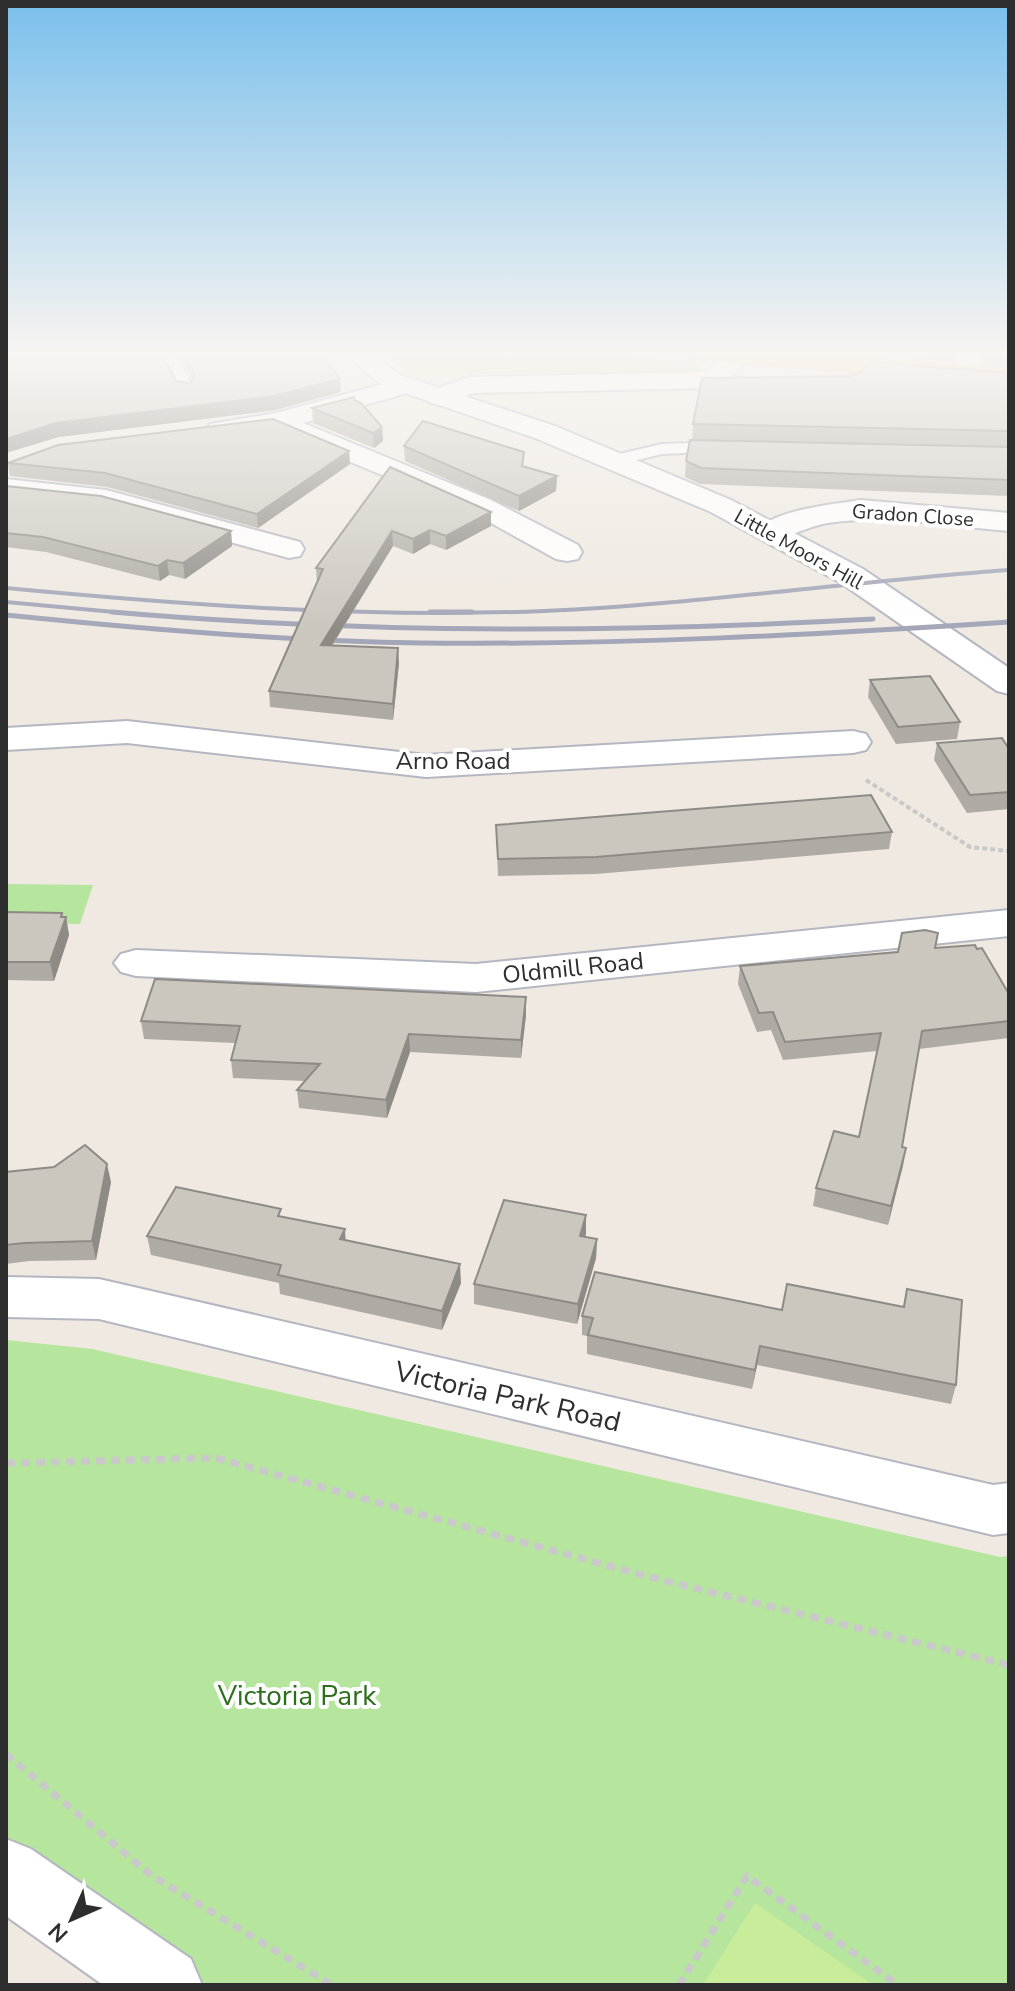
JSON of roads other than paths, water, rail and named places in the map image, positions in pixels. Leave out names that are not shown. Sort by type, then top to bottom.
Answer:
[{"type":"street","points":[[335,445],[481,506],[567,552]]},
{"type":"street","name":"Little Moors Hill","points":[[575,445],[617,460],[772,531],[894,603],[1009,684]]},
{"type":"street","points":[[9,473],[289,549]]},
{"type":"street","name":"Gradon Close","points":[[772,531],[815,516],[861,509],[1009,522]]},
{"type":"street","name":"Arno Road","points":[[6,739],[127,732],[426,766],[853,742]]},
{"type":"street","name":"Oldmill Road","points":[[136,963],[476,978],[1009,923]]},
{"type":"street","name":"Victoria Park Road","points":[[6,1297],[99,1299],[993,1510],[1009,1508]]},
{"type":"street","points":[[6,1874],[165,1985]]},
{"type":"lane","points":[[617,460],[662,449],[739,447]]},
{"type":"railway","points":[[6,588],[275,608],[477,613],[661,603],[1009,570]]},
{"type":"railway","points":[[6,602],[124,613]]},
{"type":"railway","points":[[112,612],[124,613]]},
{"type":"railway","points":[[430,612],[472,612]]},
{"type":"railway","points":[[124,613],[302,624],[492,629],[683,627],[873,619]]},
{"type":"railway","points":[[124,613],[136,614]]},
{"type":"railway","points":[[6,615],[214,634],[422,643],[716,638],[1009,622]]},
{"type":"park label","name":"Victoria Park","points":[[297,1695]]}]
